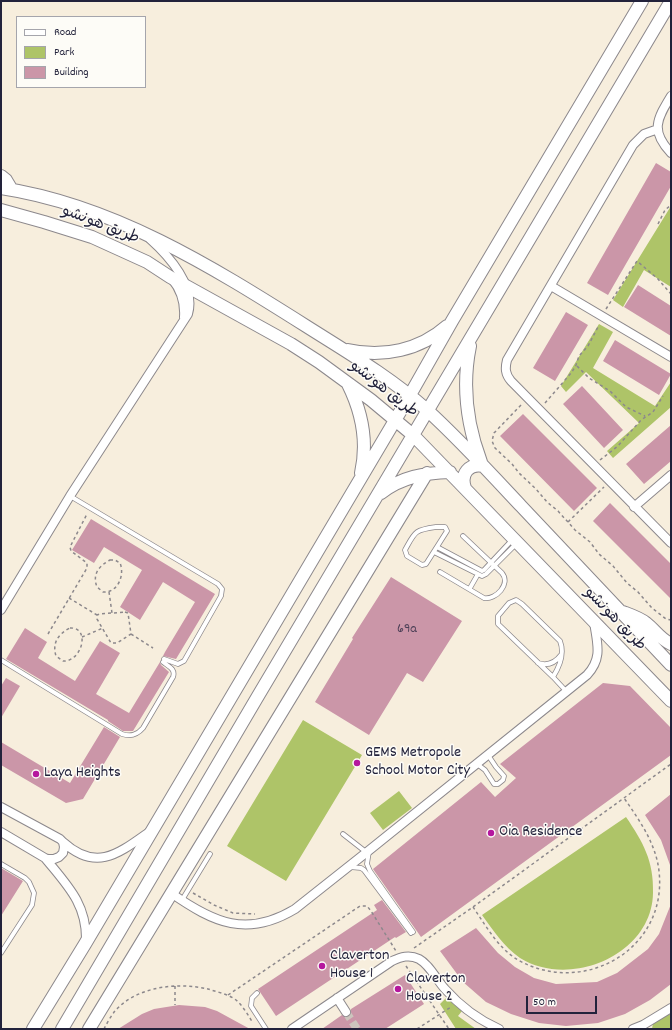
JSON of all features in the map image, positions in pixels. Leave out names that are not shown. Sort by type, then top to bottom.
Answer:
[{"type":"main road","points":[[33,1029],[86,944],[642,1]]},
{"type":"main road","points":[[62,1029],[671,2]]},
{"type":"main road","points":[[1,176],[6,180],[6,189]]},
{"type":"main road","name":"طريق هونشو","points":[[6,189],[48,198],[77,207],[102,215],[140,231],[206,265],[373,368],[428,411],[483,466],[671,665]]},
{"type":"main road","name":"طريق هونشو","points":[[3,212],[44,222],[92,238],[137,257],[291,344],[347,381],[396,419],[413,435],[670,699]]},
{"type":"main road","points":[[343,349],[372,354],[401,350],[415,346],[429,339],[452,321]]},
{"type":"main road","points":[[465,488],[463,479],[467,471],[474,466],[483,466],[472,436],[467,403],[466,377],[471,338]]},
{"type":"main road","points":[[347,381],[355,397],[363,430],[363,464],[359,481]]},
{"type":"main road","points":[[377,496],[386,489],[405,479],[427,473],[450,472]]},
{"type":"main road","points":[[89,1029],[427,473]]},
{"type":"main road","points":[[621,612],[638,618],[647,624],[661,638],[671,644]]},
{"type":"street","points":[[671,96],[658,121],[660,138],[671,153]]},
{"type":"street","points":[[658,130],[644,134],[633,145],[508,360],[506,369],[508,378],[671,544]]},
{"type":"street","points":[[1,610],[70,496],[184,320],[190,307],[190,300],[186,286],[179,273],[161,250],[140,231]]},
{"type":"street","points":[[170,277],[180,293],[184,306],[184,320]]},
{"type":"street","points":[[551,286],[671,357]]},
{"type":"street","points":[[634,507],[671,475]]},
{"type":"street","points":[[171,893],[203,914],[221,921],[236,924],[268,922],[295,908],[349,867],[587,675],[596,663],[598,655],[594,622]]},
{"type":"street","points":[[1,807],[55,835],[71,849],[81,855],[92,858],[103,858],[114,855],[153,830]]},
{"type":"street","points":[[1,832],[45,858],[54,860],[63,853],[63,842]]},
{"type":"street","points":[[45,858],[70,888],[80,905],[85,924],[86,944]]},
{"type":"street","points":[[292,1029],[400,957],[413,956],[424,963],[458,1003],[471,1013],[499,1029]]},
{"type":"street","points":[[337,998],[346,1012]]},
{"type":"street","points":[[633,1029],[645,1027],[671,1008]]},
{"type":"lane","points":[[1,660],[122,734],[128,736],[134,735],[143,728],[173,677],[173,670],[163,660],[178,664],[184,661],[221,596],[222,589],[218,584],[70,496]]},
{"type":"lane","points":[[445,527],[447,531],[437,547],[426,564],[423,565],[408,557],[404,552],[413,535],[418,530],[424,528],[445,527]]},
{"type":"lane","points":[[440,572],[470,588],[484,598],[492,598],[505,585],[506,582],[504,576],[463,536]]},
{"type":"lane","points":[[434,552],[482,576],[485,575],[493,564],[515,541]]},
{"type":"lane","points":[[437,547],[481,570],[484,570],[493,564]]},
{"type":"lane","points":[[470,588],[478,574]]},
{"type":"lane","points":[[553,677],[560,664],[562,654],[561,645],[557,638],[519,601],[512,601],[498,616],[498,624],[553,677],[566,692]]},
{"type":"lane","points":[[537,663],[551,663],[562,654]]},
{"type":"lane","points":[[476,764],[485,770],[494,784],[498,784],[503,780],[504,776],[496,768],[488,755]]},
{"type":"lane","points":[[342,834],[368,851],[368,864],[370,871],[412,932],[364,870],[349,867]]},
{"type":"lane","points":[[182,900],[210,854]]},
{"type":"lane","points":[[1,864],[25,878],[34,893],[32,905],[1,953]]},
{"type":"lane","points":[[257,994],[252,998],[251,1006],[266,1029]]},
{"type":"path","points":[[658,224],[665,210],[671,205]]},
{"type":"path","points":[[576,365],[589,378],[610,390],[626,407],[645,416]]},
{"type":"path","points":[[594,466],[603,456],[618,446],[645,416],[653,412],[663,396]]},
{"type":"path","points":[[528,398],[496,429],[493,437],[495,448],[536,489],[546,502],[558,511],[575,530],[590,542],[599,554],[613,566],[627,583],[638,592],[650,606],[666,619],[671,620]]},
{"type":"path","points":[[568,522],[604,487]]},
{"type":"path","points":[[48,634],[87,568],[87,564],[71,551],[70,544],[90,508]]},
{"type":"path","points":[[110,560],[115,560],[120,563],[122,574],[117,586],[109,592],[103,592],[97,587],[95,575],[101,565],[110,560]]},
{"type":"path","points":[[109,592],[112,613]]},
{"type":"path","points":[[69,598],[97,616],[102,628],[110,641],[113,643],[117,643],[132,634]]},
{"type":"path","points":[[97,616],[100,614],[127,613],[132,634],[153,648]]},
{"type":"path","points":[[70,628],[74,628],[80,631],[82,637],[79,651],[71,660],[63,661],[56,656],[55,643],[61,634],[70,628]]},
{"type":"path","points":[[82,637],[102,628]]},
{"type":"path","points":[[400,957],[473,907],[671,764]]},
{"type":"path","points":[[473,907],[495,938],[508,952],[518,960],[537,968],[554,972],[571,973],[587,971],[604,966],[619,958],[635,945],[647,929],[656,911],[660,892],[660,872],[656,853],[640,821],[624,798]]},
{"type":"path","points":[[188,890],[214,905],[233,913],[259,914]]},
{"type":"path","points":[[228,995],[360,906],[367,906],[449,1029]]},
{"type":"path","points":[[175,986],[175,1006]]},
{"type":"path","points":[[104,1029],[116,1010],[130,999],[158,988],[175,986],[195,986],[228,995],[242,1006],[254,1025]]},
{"type":"path","points":[[417,1029],[458,1003]]},
{"type":"green space","points":[[671,206],[671,287],[644,270],[623,307],[613,300]]},
{"type":"green space","points":[[599,324],[613,332],[593,368],[655,406],[671,382],[671,407],[613,458],[607,451],[639,423],[586,372],[566,392],[561,386]]},
{"type":"green space","points":[[303,720],[362,755],[286,881],[227,846]]},
{"type":"green space","points":[[399,791],[412,808],[383,830],[370,813]]},
{"type":"green space","points":[[626,817],[638,835],[646,852],[652,871],[653,893],[649,915],[639,934],[624,949],[605,960],[584,967],[562,970],[540,967],[514,954],[499,938],[482,915]]},
{"type":"green space","points":[[446,998],[462,1011],[458,1016],[476,1029],[456,1029],[440,1004]]},
{"type":"green space","points":[[667,1012],[671,1016],[671,1029],[652,1029],[653,1023]]},
{"type":"building","points":[[656,163],[671,172],[671,186],[608,295],[587,283]]},
{"type":"building","points":[[638,285],[671,306],[671,336],[624,307]]},
{"type":"building","points":[[566,312],[588,325],[555,381],[533,368]]},
{"type":"building","points":[[615,340],[671,374],[659,395],[603,361]]},
{"type":"building","points":[[582,386],[623,430],[604,448],[563,404]]},
{"type":"building","points":[[523,414],[597,488],[574,511],[500,436]]},
{"type":"building","points":[[671,425],[671,461],[644,484],[626,464]]},
{"type":"building","points":[[610,503],[671,564],[671,599],[593,521]]},
{"type":"building","points":[[91,519],[215,594],[176,659],[163,656],[195,602],[163,582],[140,620],[120,607],[142,570],[104,547],[94,563],[72,550]]},
{"type":"building","points":[[391,577],[462,621],[423,682],[407,673],[369,735],[315,702],[353,639],[352,638]]},
{"type":"building","points":[[25,628],[47,642],[38,658],[75,681],[100,641],[120,653],[96,694],[129,713],[160,662],[161,665],[169,672],[133,731],[123,731],[108,720],[6,659]]},
{"type":"building","points":[[6,678],[20,686],[1,718],[1,686]]},
{"type":"building","name":"Oia Residence","points":[[603,683],[630,686],[671,728],[671,755],[421,937],[373,869],[481,782],[495,797],[516,778],[500,764]]},
{"type":"building","name":"Laya Heights","points":[[104,727],[120,737],[83,799],[66,803],[1,765],[1,742],[70,783]]},
{"type":"building","points":[[671,794],[670,865],[661,840],[645,815]]},
{"type":"building","points":[[1,868],[23,881],[1,916]]},
{"type":"building","name":"Claverton House 1","points":[[382,900],[406,932],[396,938],[395,937],[276,1016],[258,989],[377,910],[374,905]]},
{"type":"building","points":[[671,904],[671,984],[650,1000],[625,1014],[598,1023],[566,1026],[539,1023],[511,1014],[486,1002],[463,982],[440,951],[476,928],[498,953],[515,967],[534,978],[556,984],[597,982],[617,973],[648,949],[659,934]]},
{"type":"building","name":"Claverton House 2","points":[[405,975],[424,1004],[385,1029],[322,1029],[342,1015],[346,1017],[349,1016],[351,1009]]},
{"type":"building","points":[[179,1005],[205,1007],[217,1011],[250,1029],[118,1029],[142,1014],[154,1009]]},
{"type":"tunnel","points":[[346,1012],[357,1029]]},
{"type":"place","name":"GEMS Metropole School Motor City","points":[[357,763]]},
{"type":"place","name":"Laya Heights","points":[[36,774]]},
{"type":"place","name":"Oia Residence","points":[[491,833]]},
{"type":"place","name":"Claverton House 1","points":[[322,966]]},
{"type":"place","name":"Claverton House 2","points":[[398,989]]}]
